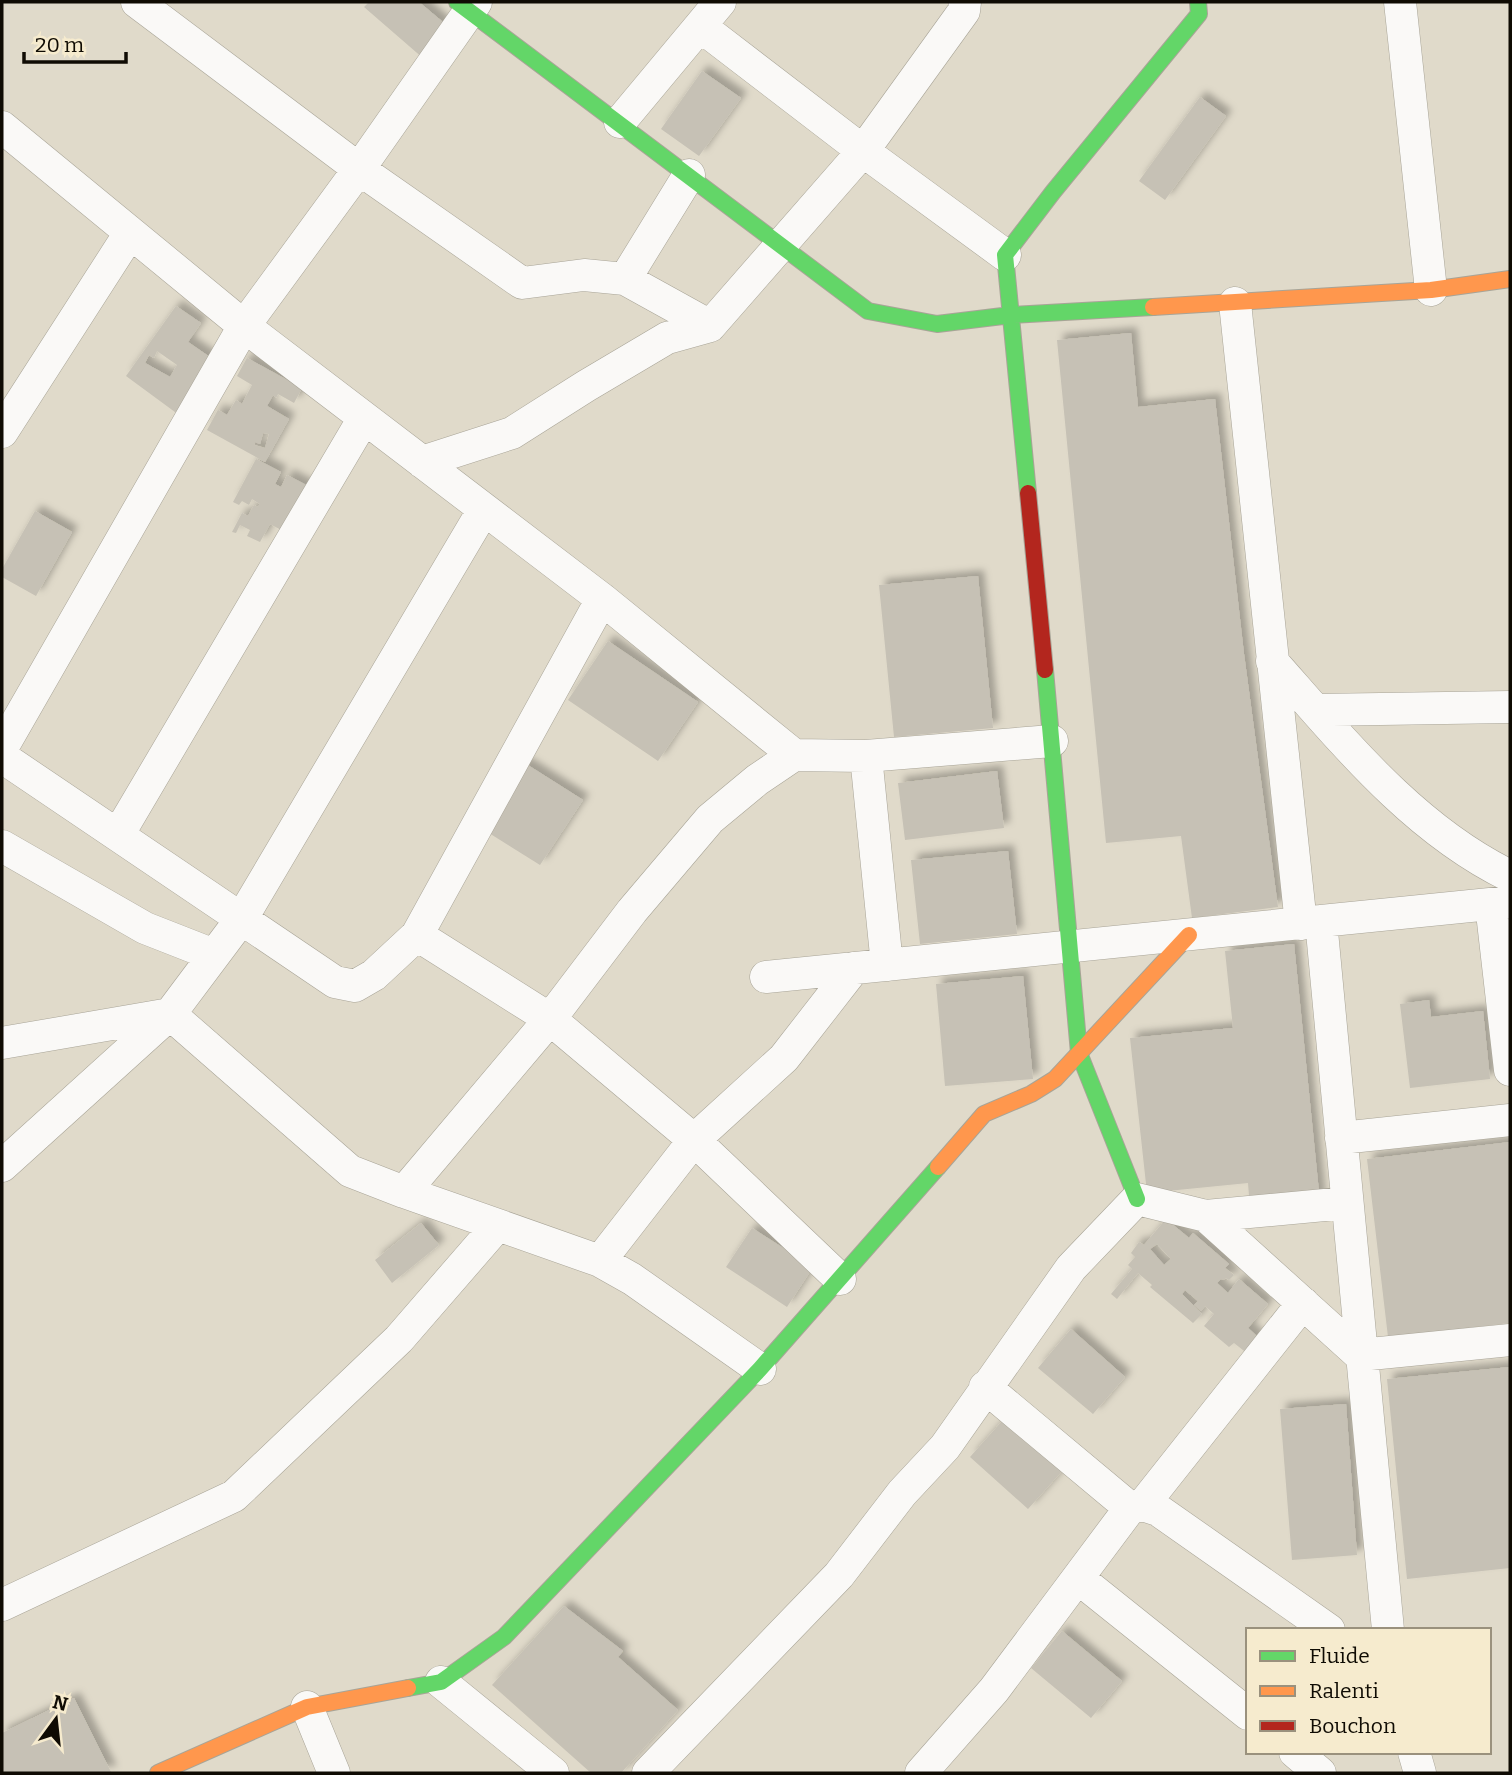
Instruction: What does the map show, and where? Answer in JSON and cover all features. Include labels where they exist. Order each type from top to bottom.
[{"type":"street","points":[[137,2],[359,169],[522,283],[584,275],[625,279],[710,327]]},
{"type":"street","points":[[620,122],[720,2]]},
{"type":"street","points":[[422,462],[512,433],[667,338],[710,327],[863,152],[964,11],[965,2]]},
{"type":"street","points":[[1400,2],[1431,290]]},
{"type":"street","points":[[2,748],[244,326],[359,169],[468,5],[868,311],[937,324],[1011,315],[1431,290],[1510,279]]},
{"type":"street","points":[[1137,1199],[1079,1053],[1005,255],[1193,6]]},
{"type":"street","points":[[700,26],[863,152],[1005,255]]},
{"type":"street","points":[[2,127],[244,326],[602,599],[794,755]]},
{"type":"street","points":[[625,279],[689,175]]},
{"type":"street","points":[[2,432],[130,233]]},
{"type":"street","points":[[1235,303],[1272,661],[1340,1138],[1388,1628]]},
{"type":"street","points":[[118,835],[364,418]]},
{"type":"street","points":[[2,1166],[170,1014],[242,918],[484,509]]},
{"type":"street","points":[[2,757],[335,982],[355,986],[374,975],[416,935],[602,599]]},
{"type":"street","points":[[1272,661],[1406,804],[1448,838],[1510,876]]},
{"type":"street","points":[[1316,710],[1510,707]]},
{"type":"street","points":[[404,1192],[550,1019],[632,911],[710,819],[757,780],[794,755],[866,756],[1052,741]]},
{"type":"street","points":[[866,756],[887,965]]},
{"type":"street","points":[[2,846],[145,928],[214,955]]},
{"type":"street","points":[[766,977],[1501,903],[1510,1070]]},
{"type":"street","points":[[416,935],[550,1019],[694,1140],[840,1279]]},
{"type":"street","points":[[158,1773],[307,1707],[440,1682],[504,1637],[761,1369],[984,1114],[1031,1094],[1047,1084],[1189,935]]},
{"type":"street","points":[[600,1261],[694,1140],[785,1058],[854,968]]},
{"type":"street","points":[[2,1043],[170,1014]]},
{"type":"street","points":[[170,1014],[350,1171],[600,1261],[632,1279],[761,1369]]},
{"type":"street","points":[[1340,1138],[1510,1120]]},
{"type":"street","points":[[1137,1199],[1206,1216],[1346,1203]]},
{"type":"street","points":[[648,1773],[839,1574],[902,1493],[945,1447],[1071,1268],[1137,1199]]},
{"type":"street","points":[[1206,1216],[1360,1355],[1510,1340]]},
{"type":"street","points":[[2,1605],[234,1496],[399,1339],[497,1226]]},
{"type":"street","points":[[921,1773],[994,1690],[1078,1578],[1303,1303]]},
{"type":"street","points":[[985,1387],[1136,1506],[1158,1510],[1326,1628]]},
{"type":"street","points":[[1078,1578],[1246,1712]]},
{"type":"street","points":[[440,1682],[553,1773]]},
{"type":"street","points":[[307,1707],[334,1773]]},
{"type":"street","points":[[1297,1754],[1321,1773]]},
{"type":"street","points":[[1415,1754],[1420,1773]]},
{"type":"building","points":[[369,2],[419,2],[450,28],[424,59],[364,7]]},
{"type":"building","points":[[702,71],[741,98],[699,156],[661,129]]},
{"type":"building","points":[[1200,97],[1226,116],[1165,200],[1139,181]]},
{"type":"building","points":[[176,306],[201,323],[188,342],[217,362],[179,415],[126,376]],"holes":[[[157,351],[177,365],[170,377],[145,363],[149,355],[154,358]]]},
{"type":"building","points":[[1131,333],[1138,407],[1215,399],[1244,654],[1278,907],[1192,918],[1181,836],[1106,843],[1057,340]]},
{"type":"building","points":[[247,358],[302,388],[294,403],[278,394],[276,398],[273,395],[267,406],[289,419],[265,462],[207,430],[218,410],[227,415],[236,400],[242,404],[252,385],[237,376]],"holes":[[[263,433],[269,434],[265,448],[254,445],[255,442],[260,444]]]},
{"type":"building","points":[[256,459],[281,472],[275,484],[281,487],[287,475],[312,488],[287,533],[270,524],[260,542],[247,536],[250,530],[240,525],[236,533],[232,532],[242,513],[248,516],[254,505],[258,507],[260,504],[252,499],[249,505],[242,501],[239,505],[233,502]]},
{"type":"building","points":[[35,511],[72,532],[36,596],[2,577],[2,569]]},
{"type":"building","points":[[978,576],[993,728],[894,737],[879,585]]},
{"type":"building","points":[[608,641],[698,702],[658,761],[568,700]]},
{"type":"building","points":[[523,762],[583,800],[540,865],[481,828]]},
{"type":"building","points":[[997,771],[1004,828],[905,840],[898,783]]},
{"type":"building","points":[[1008,851],[1017,934],[920,944],[911,860]]},
{"type":"building","points":[[1294,944],[1320,1202],[1250,1209],[1248,1183],[1147,1193],[1130,1038],[1233,1028],[1225,951]]},
{"type":"building","points":[[1023,976],[1033,1079],[945,1086],[936,984]]},
{"type":"building","points":[[1429,1000],[1431,1017],[1483,1011],[1490,1079],[1410,1088],[1400,1004]]},
{"type":"building","points":[[1510,1142],[1510,1323],[1388,1337],[1367,1159]]},
{"type":"building","points":[[1166,1219],[1189,1238],[1193,1233],[1229,1264],[1225,1268],[1234,1275],[1229,1280],[1221,1279],[1217,1283],[1228,1293],[1239,1279],[1268,1304],[1248,1328],[1259,1338],[1253,1358],[1234,1343],[1229,1347],[1204,1326],[1214,1314],[1205,1306],[1201,1311],[1194,1305],[1198,1301],[1185,1290],[1182,1294],[1202,1314],[1193,1323],[1150,1287],[1152,1285],[1138,1273],[1117,1299],[1111,1294],[1132,1269],[1128,1265],[1135,1257],[1131,1253],[1139,1242],[1144,1245]],"holes":[[[1157,1244],[1171,1259],[1164,1265],[1150,1249]]]},
{"type":"building","points":[[421,1223],[439,1245],[392,1283],[375,1260]]},
{"type":"building","points":[[752,1228],[813,1267],[787,1307],[726,1267]]},
{"type":"building","points":[[1071,1329],[1125,1377],[1093,1414],[1038,1368]]},
{"type":"building","points":[[1510,1367],[1510,1568],[1407,1579],[1387,1379]]},
{"type":"building","points":[[1346,1404],[1357,1555],[1292,1560],[1280,1409]]},
{"type":"building","points":[[1004,1419],[1062,1471],[1028,1509],[970,1457]]},
{"type":"building","points":[[564,1606],[623,1651],[618,1657],[678,1710],[621,1773],[591,1773],[492,1685]]},
{"type":"building","points":[[1062,1631],[1122,1681],[1091,1718],[1031,1668]]},
{"type":"building","points":[[74,1698],[111,1772],[2,1773],[2,1733]]},
{"type":"traffic: fast","points":[[457,2],[868,311],[937,324],[1011,315],[1153,307]]},
{"type":"traffic: fast","points":[[1028,493],[1005,255],[1053,192],[1199,14],[1198,2]]},
{"type":"traffic: fast","points":[[1045,670],[1079,1053],[1137,1199]]},
{"type":"traffic: fast","points":[[408,1688],[441,1682],[504,1637],[760,1369],[938,1167]]},
{"type":"traffic: slow","points":[[1153,307],[1431,290],[1510,279]]},
{"type":"traffic: slow","points":[[938,1167],[984,1114],[1031,1094],[1055,1079],[1189,935]]},
{"type":"traffic: slow","points":[[158,1773],[307,1707],[408,1688]]},
{"type":"traffic: jam","points":[[1028,493],[1045,670]]}]
